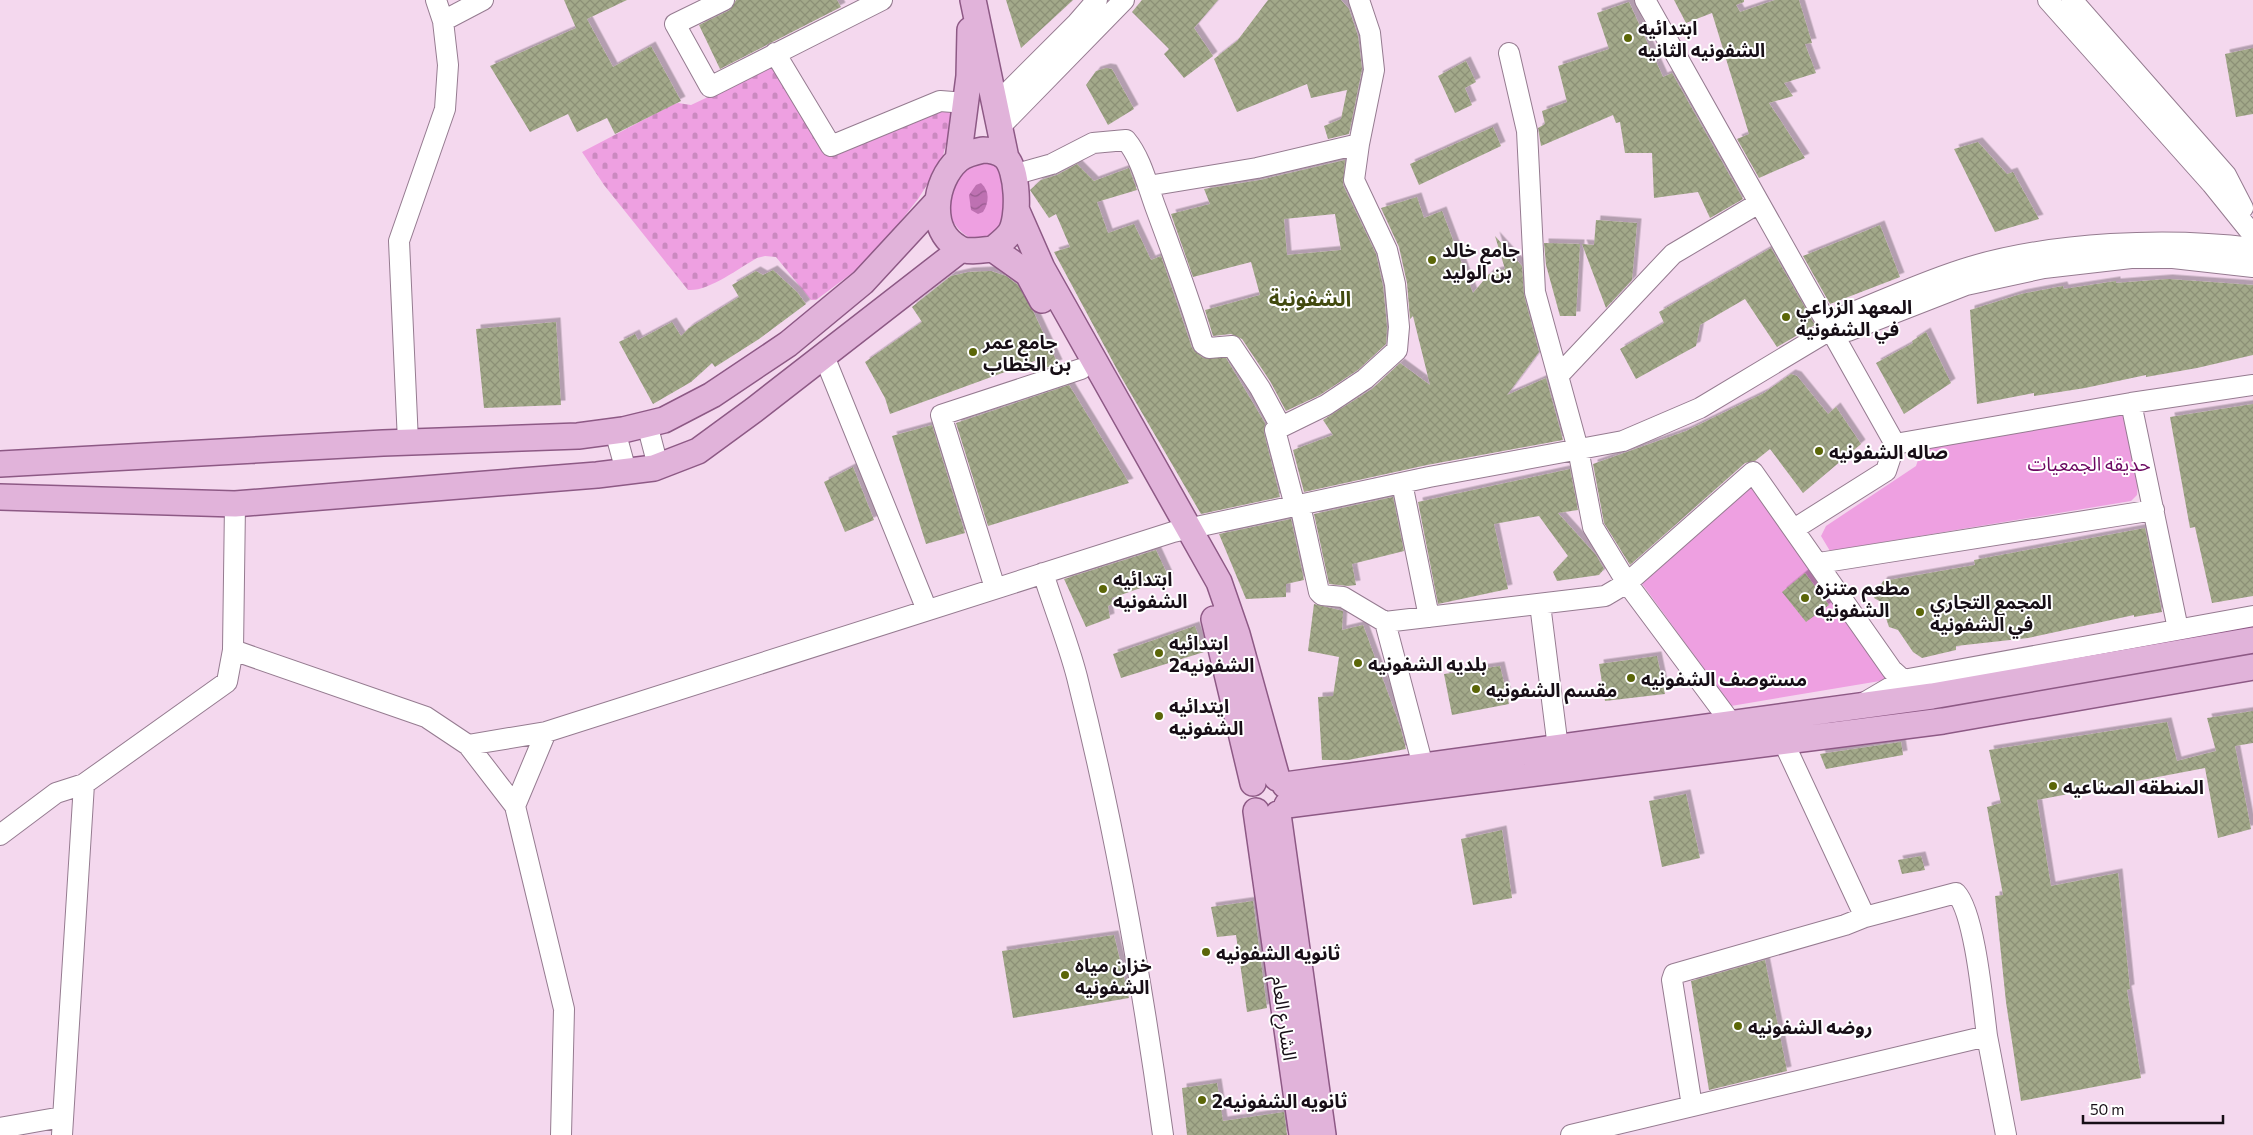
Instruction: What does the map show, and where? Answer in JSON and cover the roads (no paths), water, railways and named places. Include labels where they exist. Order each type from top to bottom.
[{"type":"main road","points":[[958,160],[969,76],[972,0]]},
{"type":"main road","points":[[972,0],[997,116],[1010,166],[1017,211],[1042,268],[1181,530],[1206,594],[1226,662],[1253,783],[1267,777],[1277,799]]},
{"type":"main road","points":[[0,464],[408,442],[578,436],[615,431],[664,420],[712,395],[788,344],[863,282],[936,203],[949,172],[958,160],[970,153],[992,150],[1010,166]]},
{"type":"main road","points":[[936,203],[942,231],[950,242],[960,250]]},
{"type":"main road","points":[[993,249],[1011,232],[1017,211]]},
{"type":"main road","points":[[0,497],[235,504],[626,471],[658,466],[698,451],[960,250],[993,249],[1028,274],[1081,369],[1181,530],[1219,582],[1237,634],[1277,799]]},
{"type":"main road","points":[[1277,799],[1423,766],[1932,696],[2253,640]]},
{"type":"main road","points":[[1277,799],[1943,721],[2253,667]]},
{"type":"main road","name":"الشارع العام","points":[[1277,799],[1302,1135]]},
{"type":"main road","name":"الشارع العام","points":[[1277,799],[1324,1135]]},
{"type":"street","points":[[408,442],[399,241],[445,109],[448,65],[444,21],[436,0]]},
{"type":"street","points":[[444,21],[483,0]]},
{"type":"street","points":[[724,0],[686,8],[675,24],[710,86],[882,0]]},
{"type":"street","points":[[997,116],[1097,0]]},
{"type":"street","points":[[997,116],[1124,0]]},
{"type":"street","points":[[1359,0],[1370,33],[1374,70],[1359,144],[1354,180],[1387,250],[1395,284],[1399,327],[1397,350],[1365,379],[1326,405],[1275,430],[1298,505],[1319,592],[1322,595],[1343,597],[1385,622],[1605,596],[1627,583],[1752,472],[1892,670],[1903,680]]},
{"type":"street","points":[[1644,0],[1895,444],[1886,471],[1794,530]]},
{"type":"street","points":[[2048,0],[2212,184],[2253,235]]},
{"type":"street","points":[[2072,0],[2226,175],[2253,227]]},
{"type":"street","points":[[775,53],[831,146],[940,101],[966,103]]},
{"type":"street","points":[[1508,53],[1527,131],[1535,292],[1578,449],[1594,527],[1627,583],[1732,724]]},
{"type":"street","points":[[1010,166],[1052,164],[1093,143],[1126,140],[1134,149],[1148,186],[1191,303],[1202,344],[1209,348],[1232,346],[1250,372],[1281,427]]},
{"type":"street","points":[[1148,186],[1257,168],[1359,144]]},
{"type":"street","points":[[1558,376],[1673,254],[1759,203]]},
{"type":"street","points":[[468,745],[546,732],[1181,530],[1402,483],[1623,441],[1700,408],[1830,330],[1839,318],[1970,267],[2009,258],[2096,246],[2184,244],[2228,245],[2253,248]]},
{"type":"street","points":[[1830,330],[1848,331],[1966,285],[2044,268],[2131,258],[2173,258],[2253,267]]},
{"type":"street","points":[[824,356],[927,610]]},
{"type":"street","points":[[995,588],[941,415],[1081,369]]},
{"type":"street","points":[[1895,444],[2131,403],[2253,385]]},
{"type":"street","points":[[2131,403],[2178,629]]},
{"type":"street","points":[[647,424],[658,466]]},
{"type":"street","points":[[615,431],[626,471]]},
{"type":"street","points":[[1402,483],[1429,617]]},
{"type":"street","points":[[0,835],[56,794],[84,784],[227,682],[234,650],[235,504]]},
{"type":"street","points":[[1818,563],[2154,510]]},
{"type":"street","points":[[1043,573],[1077,676],[1112,832],[1145,1003],[1163,1135]]},
{"type":"street","points":[[1540,604],[1558,748]]},
{"type":"street","points":[[1858,706],[1903,680],[2253,616]]},
{"type":"street","points":[[1385,622],[1423,766]]},
{"type":"street","points":[[234,650],[426,717],[468,745],[515,806],[564,1009],[561,1135]]},
{"type":"street","points":[[515,806],[546,732]]},
{"type":"street","points":[[1783,741],[1864,916]]},
{"type":"street","points":[[0,1128],[62,1126],[84,784]]},
{"type":"street","points":[[1692,1106],[1672,980],[1674,974],[1845,924],[1864,916],[1956,893],[1963,900],[1974,945],[1987,1036],[2006,1135]]},
{"type":"street","points":[[1571,1135],[1987,1036]]},
{"type":"water","points":[[981,183],[987,193],[987,201],[983,212],[978,214],[971,210],[969,195],[976,185]]},
{"type":"place","name":"ابتدائيه الشفونيه الثانيه","points":[[1628,38]]},
{"type":"place","name":"جامع خالد بن الوليد","points":[[1432,260]]},
{"type":"place","name":"المعهد الزراعي في الشفونيه","points":[[1786,317]]},
{"type":"place","name":"جامع عمر بن الخطاب","points":[[973,352]]},
{"type":"place","name":"صاله الشفونيه","points":[[1819,451]]},
{"type":"place","name":"ابتدائيه الشفونيه","points":[[1103,589]]},
{"type":"place","name":"مطعم متنزه الشفونيه","points":[[1805,598]]},
{"type":"place","name":"المجمع التجاري في الشفونيه","points":[[1920,612]]},
{"type":"place","name":"ابتدائيه الشفونيه2","points":[[1159,653]]},
{"type":"place","name":"بلديه الشفونيه","points":[[1358,663]]},
{"type":"place","name":"مستوصف الشفونيه","points":[[1631,678]]},
{"type":"place","name":"مقسم الشفونيه","points":[[1476,689]]},
{"type":"place","name":"ايتدائيه الشفونيه","points":[[1159,716]]},
{"type":"place","name":"المنطقه الصناعيه","points":[[2053,786]]},
{"type":"place","name":"ثانويه الشفونيه","points":[[1206,952]]},
{"type":"place","name":"خزان مياه الشفونيه","points":[[1065,975]]},
{"type":"place","name":"روضه الشفونيه","points":[[1738,1026]]},
{"type":"place","name":"ثانويه الشفونيه2","points":[[1202,1100]]},
{"type":"district","name":"الشفونية","points":[[1310,297]]},
{"type":"park label","name":"حديقه الجمعيات","points":[[2089,463]]}]
